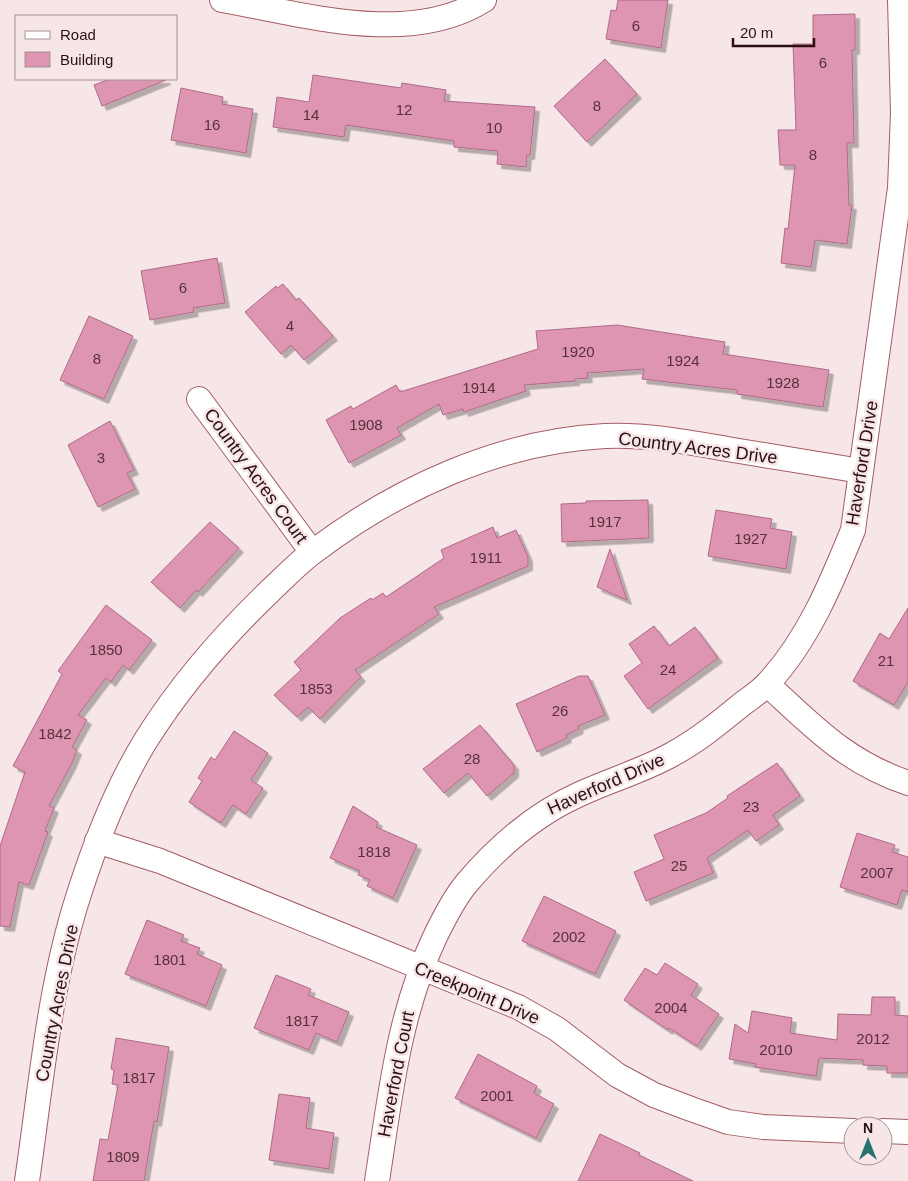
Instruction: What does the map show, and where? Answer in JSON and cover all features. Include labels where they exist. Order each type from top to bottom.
[{"type":"street","points":[[222,0],[325,18],[401,26],[468,10],[484,0]]},
{"type":"street","name":"Haverford Drive","points":[[420,969],[443,920],[465,885],[500,848],[535,818],[579,794],[670,756],[699,738],[767,684],[798,644],[821,603],[853,530],[895,231],[906,146],[900,0]]},
{"type":"street","name":"Country Acres Court","points":[[199,399],[312,552]]},
{"type":"street","name":"Country Acres Drive","points":[[26,1181],[54,996],[78,898],[98,841],[118,793],[145,742],[177,694],[237,622],[312,552],[359,521],[410,492],[508,451],[559,440],[607,436],[655,439],[861,472]]},
{"type":"street","points":[[767,684],[839,749],[867,766],[908,783]]},
{"type":"street","name":"Creekpoint Drive","points":[[98,841],[160,861],[420,969],[518,1007],[557,1029],[617,1075],[654,1094],[690,1109],[728,1122],[763,1127],[843,1131]]},
{"type":"street","name":"Haverford Court","points":[[377,1181],[397,1050],[420,969]]},
{"type":"street","points":[[893,1131],[908,1132]]},
{"type":"building","points":[[618,0],[668,0],[661,48],[606,39],[611,10],[616,11]]},
{"type":"building","points":[[855,14],[855,50],[852,50],[854,143],[847,143],[849,205],[852,205],[847,244],[815,240],[811,267],[781,263],[785,228],[788,229],[795,165],[780,165],[778,130],[796,130],[793,44],[813,44],[813,15]]},
{"type":"building","points":[[605,59],[637,94],[587,142],[554,106]]},
{"type":"building","points":[[313,75],[401,88],[402,83],[446,90],[444,101],[535,107],[530,155],[527,155],[526,167],[497,164],[498,151],[454,147],[454,141],[346,125],[344,137],[273,127],[277,97],[309,102]]},
{"type":"building","points":[[107,80],[166,80],[102,106],[94,85]]},
{"type":"building","points":[[181,88],[223,97],[222,104],[253,109],[246,153],[171,140]]},
{"type":"building","points":[[217,258],[225,303],[193,308],[194,312],[150,320],[141,271]]},
{"type":"building","points":[[283,284],[296,300],[299,298],[333,336],[304,360],[291,345],[281,354],[245,312],[276,286],[277,288]]},
{"type":"building","points":[[89,316],[133,336],[104,399],[60,380]]},
{"type":"building","points":[[617,325],[725,342],[723,354],[829,370],[823,407],[737,394],[737,390],[642,379],[644,369],[587,373],[588,378],[575,379],[575,381],[524,385],[526,391],[464,412],[463,409],[443,415],[439,404],[397,428],[401,435],[349,463],[326,420],[351,406],[353,409],[396,385],[400,392],[538,349],[536,331]]},
{"type":"building","points":[[110,421],[134,470],[127,473],[135,489],[98,507],[68,445]]},
{"type":"building","points":[[648,500],[649,538],[562,542],[561,504],[586,503],[586,501]]},
{"type":"building","points":[[716,510],[772,519],[770,528],[792,532],[786,569],[708,556]]},
{"type":"building","points":[[210,522],[239,548],[198,592],[196,590],[180,608],[151,582]]},
{"type":"building","points":[[493,527],[497,538],[516,530],[528,557],[528,566],[434,607],[439,614],[355,670],[361,677],[320,719],[308,707],[297,717],[274,695],[301,670],[294,662],[340,618],[371,598],[372,600],[383,593],[386,597],[444,558],[441,550]]},
{"type":"building","points":[[610,549],[627,600],[597,587]]},
{"type":"building","points":[[106,605],[152,640],[129,670],[123,665],[111,682],[106,678],[78,715],[87,720],[72,747],[77,750],[72,763],[49,806],[54,808],[45,831],[48,832],[29,885],[19,882],[10,927],[0,926],[0,846],[25,772],[13,766],[62,674],[58,671]]},
{"type":"building","points":[[908,608],[908,682],[894,705],[853,681],[880,633],[889,639]]},
{"type":"building","points":[[654,626],[669,646],[695,627],[718,658],[648,709],[624,676],[642,663],[629,644]]},
{"type":"building","points":[[579,676],[588,676],[605,715],[578,726],[579,729],[566,735],[567,738],[537,752],[516,704]]},
{"type":"building","points":[[480,725],[514,765],[514,773],[487,796],[468,773],[444,793],[423,769]]},
{"type":"building","points":[[234,731],[268,753],[251,780],[263,788],[246,814],[233,805],[221,823],[189,802],[202,781],[198,778],[211,757],[215,760]]},
{"type":"building","points":[[777,763],[800,796],[773,815],[779,825],[756,841],[748,830],[707,858],[713,873],[646,901],[634,872],[664,859],[654,835],[706,813],[728,798],[727,796]]},
{"type":"building","points":[[353,806],[378,822],[376,827],[417,845],[393,898],[367,886],[370,880],[358,875],[360,871],[330,858]]},
{"type":"building","points":[[857,833],[895,845],[892,852],[908,857],[908,892],[902,890],[897,905],[840,887]]},
{"type":"building","points":[[544,896],[616,931],[595,974],[522,941]]},
{"type":"building","points":[[147,920],[184,935],[181,941],[200,948],[197,954],[222,965],[206,1006],[125,974]]},
{"type":"building","points":[[665,963],[698,984],[691,995],[719,1014],[697,1046],[669,1028],[668,1030],[624,1000],[645,968],[657,975]]},
{"type":"building","points":[[276,975],[311,989],[308,995],[349,1012],[337,1042],[316,1033],[309,1050],[254,1028]]},
{"type":"building","points":[[872,997],[895,997],[895,1015],[908,1016],[908,1073],[887,1073],[887,1066],[863,1065],[863,1060],[819,1058],[816,1076],[755,1067],[756,1064],[729,1059],[735,1024],[748,1033],[752,1011],[792,1018],[790,1033],[837,1040],[838,1014],[871,1015]]},
{"type":"building","points":[[116,1038],[169,1047],[157,1122],[154,1121],[144,1181],[93,1181],[100,1139],[108,1140],[118,1085],[112,1084],[114,1070],[111,1069]]},
{"type":"building","points":[[478,1054],[537,1086],[534,1093],[554,1104],[536,1138],[455,1098]]},
{"type":"building","points":[[279,1094],[310,1098],[306,1128],[334,1133],[329,1169],[269,1160]]},
{"type":"building","points":[[600,1134],[640,1153],[639,1155],[693,1181],[578,1181]]}]
